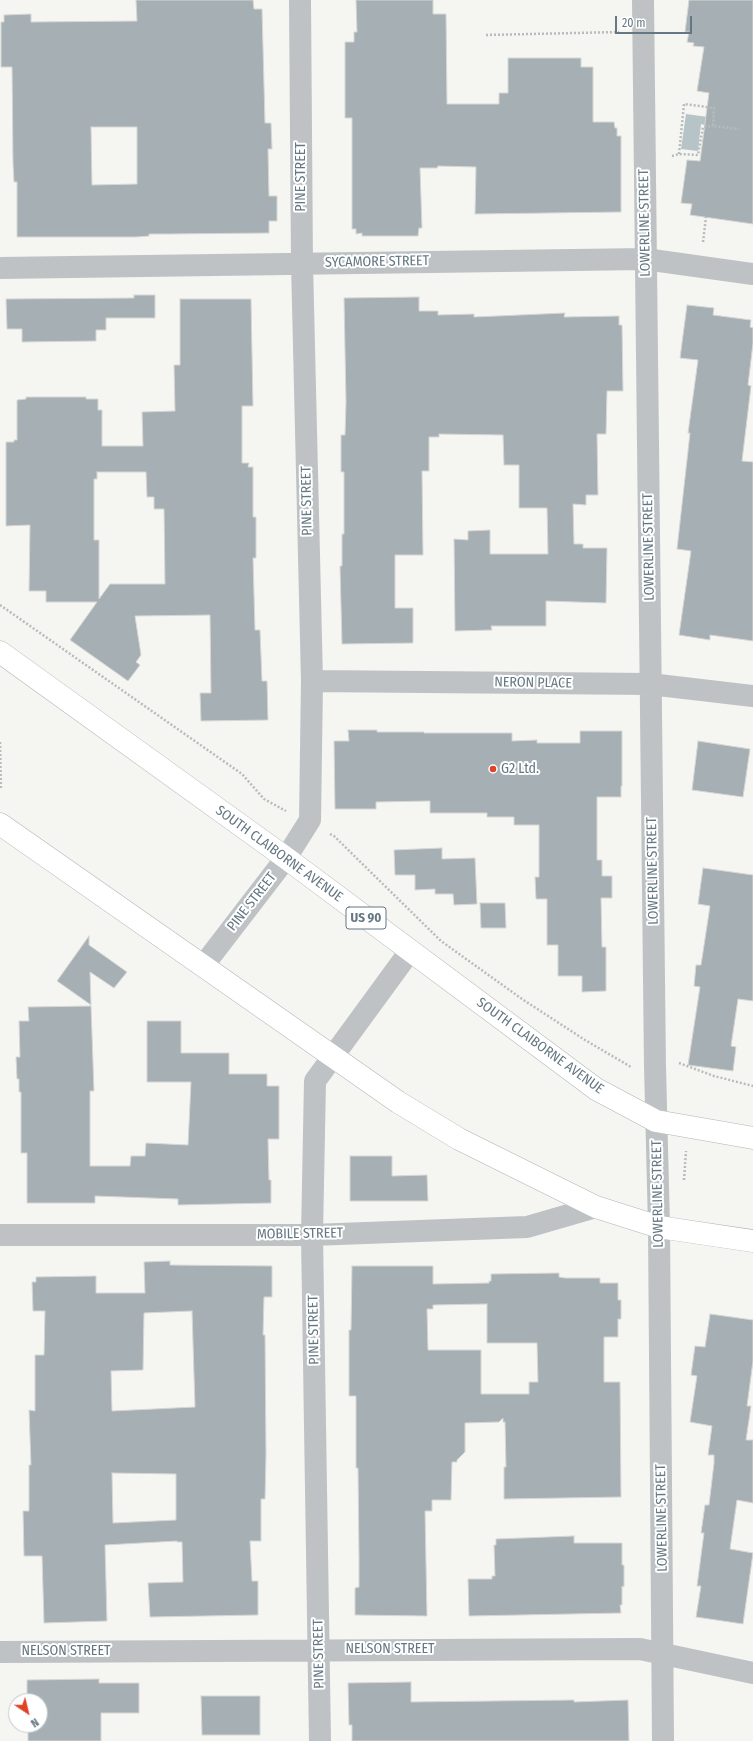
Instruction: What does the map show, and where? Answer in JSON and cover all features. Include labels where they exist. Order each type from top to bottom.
[{"type":"main road","name":"SOUTH CLAIBORNE AVENUE","points":[[0,652],[286,858],[596,1089],[656,1121],[753,1138]]},
{"type":"main road","points":[[0,824],[398,1102],[458,1139],[596,1207],[660,1227],[753,1241]]},
{"type":"street","name":"PINE STREET","points":[[203,966],[286,858],[310,820],[312,681],[302,263],[300,0]]},
{"type":"street","name":"LOWERLINE STREET","points":[[643,0],[655,1066],[660,1227],[663,1741]]},
{"type":"street","name":"SYCAMORE STREET","points":[[0,268],[645,259],[753,274]]},
{"type":"street","name":"NERON PLACE","points":[[312,681],[650,684],[753,696]]},
{"type":"street","name":"PINE STREET","points":[[320,1741],[312,1235],[315,1081],[410,951]]},
{"type":"street","name":"MOBILE STREET","points":[[0,1235],[312,1235],[527,1226],[596,1207]]},
{"type":"street","name":"NELSON STREET","points":[[0,1652],[319,1649],[640,1649],[753,1673]]},
{"type":"path","points":[[486,35],[643,31]]},
{"type":"path","points":[[679,154],[684,104],[714,108],[713,126]]},
{"type":"path","points":[[672,156],[679,154],[698,155],[704,128],[713,126],[739,129]]},
{"type":"path","points":[[0,605],[242,774],[264,799],[292,814]]},
{"type":"path","points":[[0,742],[1,790]]},
{"type":"path","points":[[334,836],[441,941],[516,994],[586,1040],[634,1068],[681,1063],[714,1076],[753,1086]]},
{"type":"path","points":[[684,1183],[686,1146]]},
{"type":"shaded area","points":[[686,114],[708,117],[708,126],[701,124],[698,151],[681,149]]},
{"type":"building","points":[[136,0],[253,0],[254,9],[262,9],[265,123],[271,123],[272,149],[268,149],[269,196],[277,196],[277,221],[269,221],[269,233],[149,234],[149,236],[136,237],[17,237],[17,182],[14,182],[13,163],[12,67],[1,67],[1,22],[4,22],[4,15],[31,14],[31,22],[137,21]],"holes":[[[91,127],[137,127],[137,184],[92,185]]]},
{"type":"building","points":[[356,0],[433,0],[433,14],[446,14],[447,104],[499,104],[499,93],[508,93],[508,58],[581,58],[581,67],[593,67],[593,122],[614,122],[615,128],[617,128],[617,136],[621,136],[621,212],[475,214],[476,167],[438,166],[437,168],[420,168],[422,228],[419,228],[418,236],[362,236],[362,233],[356,234],[356,229],[352,229],[352,118],[345,118],[345,42],[354,42],[354,32],[357,32]]},
{"type":"building","points":[[689,0],[753,0],[753,224],[690,215],[692,204],[681,203],[687,160],[700,161],[709,93],[697,91],[704,47],[693,46],[694,43],[687,42],[689,32],[685,32]]},
{"type":"building","points":[[134,295],[155,295],[155,318],[106,318],[106,330],[96,330],[96,341],[22,342],[22,329],[7,329],[6,299],[134,298]]},
{"type":"building","points":[[419,297],[419,311],[438,311],[438,315],[474,314],[474,317],[565,313],[564,317],[619,316],[619,325],[622,325],[623,391],[607,391],[606,434],[597,434],[598,495],[586,495],[586,505],[573,504],[574,544],[583,544],[583,548],[607,548],[606,603],[546,601],[546,626],[491,626],[492,630],[455,631],[454,539],[468,540],[468,531],[490,530],[490,554],[548,554],[547,508],[519,508],[519,465],[504,465],[503,435],[439,434],[439,437],[429,437],[429,471],[422,471],[423,555],[395,555],[395,608],[413,608],[413,643],[342,644],[340,566],[342,566],[342,534],[344,534],[344,472],[341,472],[341,435],[345,435],[346,402],[344,298]]},
{"type":"building","points":[[180,299],[251,299],[253,406],[242,406],[242,463],[249,463],[248,467],[253,467],[253,517],[256,517],[256,558],[253,558],[255,630],[260,630],[262,681],[267,681],[268,720],[201,721],[200,693],[211,693],[210,615],[135,616],[141,655],[136,662],[140,665],[128,681],[70,640],[97,602],[46,602],[46,591],[29,591],[30,525],[6,526],[6,442],[14,442],[14,440],[17,440],[17,400],[26,399],[26,397],[86,397],[86,399],[98,399],[98,410],[102,410],[102,446],[143,446],[142,412],[175,411],[174,365],[180,365]],"holes":[[[97,472],[146,472],[147,497],[154,497],[154,509],[164,509],[165,584],[110,584],[99,599],[99,540],[94,540],[94,479],[97,479]]]},
{"type":"building","points":[[687,305],[714,308],[713,315],[751,320],[750,327],[753,328],[753,343],[748,385],[751,386],[742,461],[753,462],[753,641],[710,635],[710,640],[679,635],[691,551],[677,549],[690,433],[688,433],[698,360],[680,358]]},
{"type":"building","points":[[348,730],[424,733],[512,733],[512,741],[537,740],[537,743],[580,743],[580,731],[622,731],[621,797],[597,797],[597,860],[602,860],[602,876],[612,876],[612,898],[601,898],[602,947],[606,947],[606,991],[582,992],[582,976],[558,976],[558,945],[547,945],[547,899],[536,899],[535,877],[539,877],[539,825],[514,825],[514,817],[487,817],[487,813],[430,813],[430,801],[376,802],[376,809],[335,809],[334,741],[349,741]]},
{"type":"building","points":[[698,741],[750,749],[743,797],[692,790]]},
{"type":"building","points":[[442,848],[442,859],[475,858],[477,904],[454,905],[453,894],[435,894],[435,889],[415,890],[415,875],[395,875],[394,850]]},
{"type":"building","points":[[703,868],[753,875],[753,1001],[738,999],[731,1046],[736,1047],[733,1071],[688,1065],[700,987],[694,986],[696,965],[701,965],[710,906],[698,904]]},
{"type":"building","points":[[480,903],[505,903],[506,928],[481,928]]},
{"type":"building","points":[[89,936],[89,945],[127,972],[114,988],[90,972],[91,1005],[57,981]]},
{"type":"building","points":[[91,1006],[94,1091],[90,1091],[90,1166],[130,1166],[131,1156],[145,1156],[146,1143],[188,1145],[191,1082],[147,1082],[147,1021],[181,1021],[181,1053],[229,1053],[229,1074],[267,1074],[267,1086],[279,1086],[279,1139],[268,1139],[271,1203],[178,1205],[178,1199],[95,1196],[95,1203],[27,1203],[27,1153],[21,1153],[21,1092],[19,1092],[19,1079],[17,1079],[16,1057],[20,1057],[19,1021],[29,1021],[28,1007]]},
{"type":"building","points":[[350,1156],[392,1156],[392,1176],[427,1175],[428,1201],[350,1201]]},
{"type":"building","points":[[170,1261],[170,1265],[272,1266],[272,1297],[264,1297],[263,1335],[265,1335],[266,1455],[265,1499],[261,1499],[261,1541],[250,1541],[252,1581],[258,1581],[258,1615],[150,1617],[148,1583],[183,1582],[182,1542],[177,1541],[105,1545],[107,1621],[44,1623],[42,1556],[24,1556],[23,1511],[29,1511],[29,1465],[31,1465],[29,1410],[35,1411],[35,1355],[44,1355],[45,1311],[33,1311],[32,1282],[36,1282],[36,1277],[96,1276],[96,1293],[145,1293],[144,1262]],"holes":[[[192,1311],[195,1407],[112,1411],[111,1371],[143,1370],[144,1313]],[[112,1473],[176,1474],[176,1520],[113,1523]]]},
{"type":"building","points":[[352,1266],[433,1266],[433,1284],[489,1283],[489,1281],[491,1281],[491,1274],[559,1273],[559,1277],[600,1278],[600,1283],[618,1283],[618,1300],[621,1300],[621,1319],[618,1319],[618,1337],[604,1337],[604,1382],[620,1382],[621,1497],[504,1499],[504,1467],[506,1467],[505,1422],[503,1422],[503,1418],[499,1422],[465,1423],[465,1452],[457,1460],[457,1462],[452,1462],[451,1500],[432,1500],[432,1511],[425,1511],[427,1616],[355,1615],[355,1588],[359,1587],[358,1468],[356,1468],[356,1396],[349,1396],[349,1330],[351,1330]],"holes":[[[487,1304],[487,1343],[537,1343],[538,1382],[529,1382],[529,1394],[481,1394],[481,1350],[428,1350],[427,1309],[433,1309],[433,1305]]]},
{"type":"building","points":[[710,1314],[753,1320],[753,1361],[747,1406],[751,1406],[746,1440],[753,1440],[753,1503],[737,1500],[730,1549],[753,1553],[743,1624],[696,1617],[701,1586],[697,1586],[704,1533],[701,1533],[705,1505],[709,1505],[714,1455],[708,1455],[712,1426],[690,1422],[697,1376],[691,1375],[695,1346],[705,1347]]},
{"type":"building","points":[[574,1536],[574,1543],[622,1543],[624,1587],[622,1586],[622,1605],[620,1605],[621,1613],[469,1616],[468,1579],[492,1579],[492,1576],[495,1576],[494,1545],[496,1545],[496,1539]]},
{"type":"building","points":[[99,1679],[99,1683],[139,1683],[139,1713],[101,1713],[101,1741],[28,1741],[28,1733],[48,1733],[48,1693],[27,1693],[27,1680]]},
{"type":"building","points":[[411,1682],[411,1702],[574,1700],[574,1702],[628,1700],[629,1741],[352,1741],[352,1725],[349,1725],[348,1683]]},
{"type":"building","points":[[201,1696],[260,1696],[260,1735],[202,1735]]},
{"type":"place","name":"G2 Ltd.","points":[[493,769]]}]
